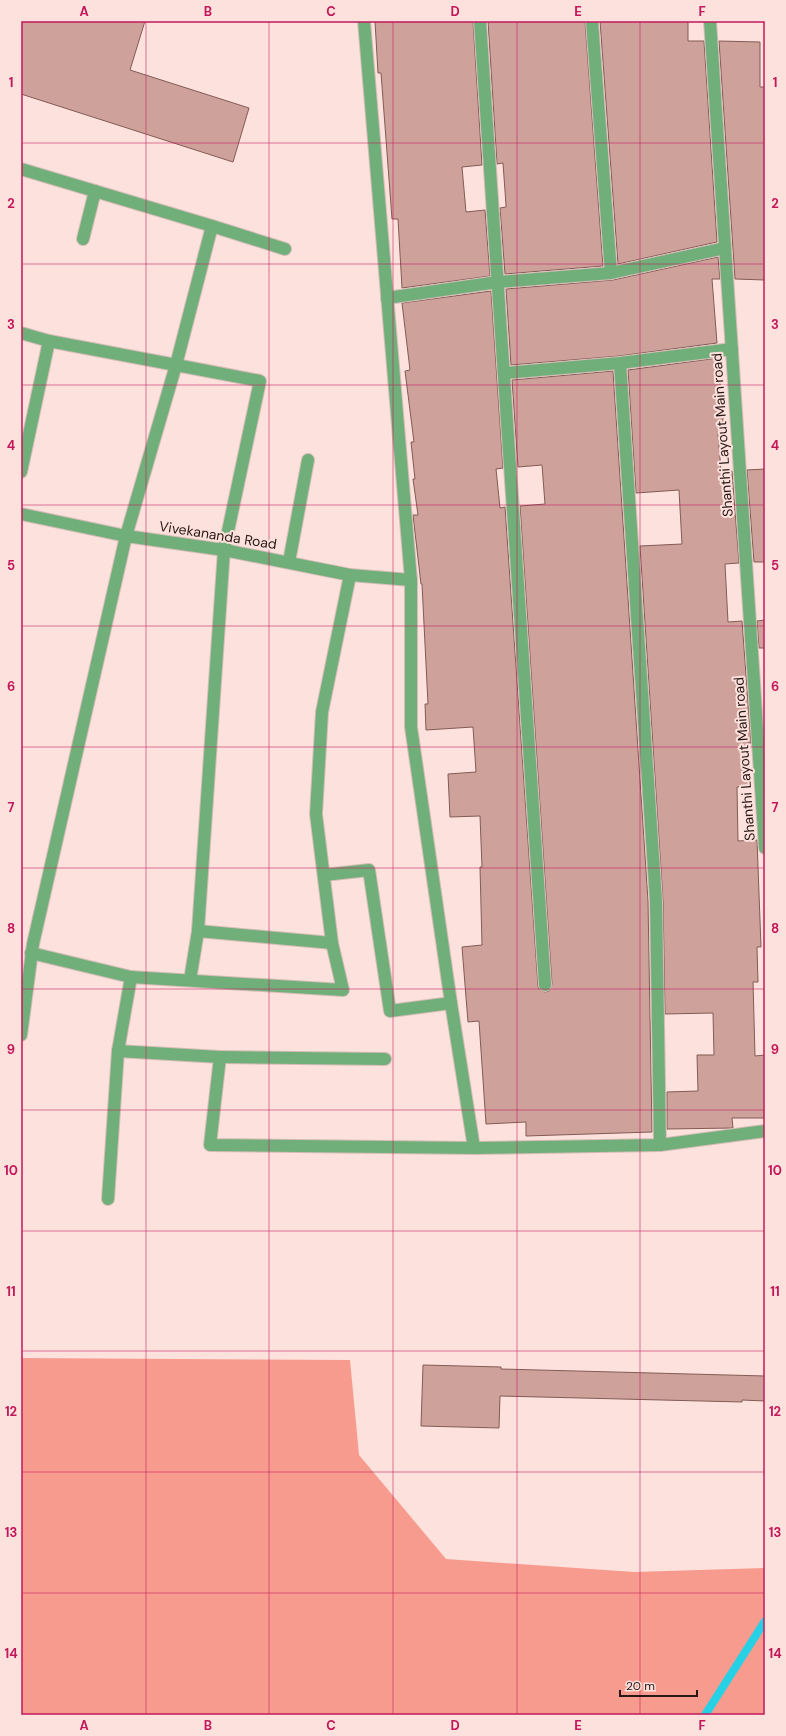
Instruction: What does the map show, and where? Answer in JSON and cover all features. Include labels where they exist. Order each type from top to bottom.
[{"type":"street","points":[[364,21],[411,580],[411,727],[451,1003],[474,1148]]},
{"type":"street","points":[[480,21],[545,985]]},
{"type":"street","points":[[592,21],[611,273]]},
{"type":"street","name":"Shanthi Layout Main road","points":[[710,21],[765,848]]},
{"type":"street","points":[[21,169],[212,226],[285,250]]},
{"type":"street","points":[[83,239],[95,192]]},
{"type":"street","points":[[21,1035],[28,946],[126,536],[176,365],[212,226]]},
{"type":"street","points":[[387,298],[498,282],[611,273],[725,248]]},
{"type":"street","points":[[21,333],[49,341],[260,381],[224,550],[198,931],[190,980]]},
{"type":"street","points":[[21,472],[49,341]]},
{"type":"street","points":[[504,373],[620,363],[732,349]]},
{"type":"street","points":[[620,363],[656,901],[660,1145]]},
{"type":"street","points":[[288,562],[308,460]]},
{"type":"street","name":"Vivekananda Road","points":[[21,514],[126,536],[224,550],[350,575],[411,580]]},
{"type":"street","points":[[28,946],[131,977],[343,990],[332,944],[316,814],[322,712],[350,575]]},
{"type":"street","points":[[324,874],[369,870],[390,1011],[451,1003]]},
{"type":"street","points":[[198,931],[332,944]]},
{"type":"street","points":[[108,1199],[118,1051],[131,977]]},
{"type":"street","points":[[118,1051],[220,1057],[384,1060]]},
{"type":"street","points":[[220,1057],[210,1145],[474,1148],[660,1145],[765,1131]]},
{"type":"shaded area","points":[[21,1358],[350,1360],[359,1455],[446,1559],[634,1572],[765,1568],[765,1715],[21,1715]]},
{"type":"building","points":[[21,21],[145,21],[130,70],[249,108],[233,162],[21,94]]},
{"type":"building","points":[[375,21],[473,21],[482,165],[462,167],[466,212],[485,210],[490,276],[402,288],[398,219],[392,219],[381,73],[378,73]]},
{"type":"building","points":[[488,21],[585,21],[603,266],[505,274],[500,208],[506,207],[506,205],[503,163],[497,164]]},
{"type":"building","points":[[600,21],[688,21],[688,41],[704,41],[717,242],[618,264]]},
{"type":"building","points":[[719,41],[760,42],[760,87],[765,87],[765,280],[735,279]]},
{"type":"building","points":[[718,257],[720,279],[712,279],[717,343],[619,356],[511,365],[506,289],[613,280]]},
{"type":"building","points":[[491,291],[503,468],[496,469],[500,508],[505,507],[538,986],[539,989],[545,992],[549,991],[552,984],[520,506],[545,504],[542,465],[518,467],[512,380],[613,371],[648,901],[652,1132],[526,1136],[526,1122],[486,1124],[479,1021],[468,1022],[462,947],[482,945],[480,867],[482,867],[480,816],[450,817],[448,774],[476,772],[473,727],[426,730],[425,704],[428,704],[422,584],[413,515],[418,515],[413,479],[415,479],[411,442],[414,442],[405,371],[410,370],[402,303]]},
{"type":"building","points":[[718,358],[724,432],[718,433],[721,471],[732,471],[739,563],[725,564],[728,622],[742,621],[751,743],[747,743],[750,786],[737,787],[738,841],[757,840],[761,947],[757,947],[758,982],[753,982],[755,1056],[765,1055],[765,1118],[732,1118],[733,1128],[667,1129],[667,1092],[698,1091],[697,1055],[714,1055],[713,1013],[665,1014],[663,901],[640,546],[682,544],[679,490],[636,493],[628,370]]},
{"type":"building","points":[[765,469],[765,562],[754,562],[747,470]]},
{"type":"building","points":[[765,620],[765,648],[759,648],[757,621]]},
{"type":"building","points":[[423,1365],[501,1367],[501,1369],[765,1376],[765,1401],[742,1400],[742,1402],[500,1396],[499,1428],[421,1426]]},
{"type":"waterway","points":[[705,1715],[765,1621]]}]
